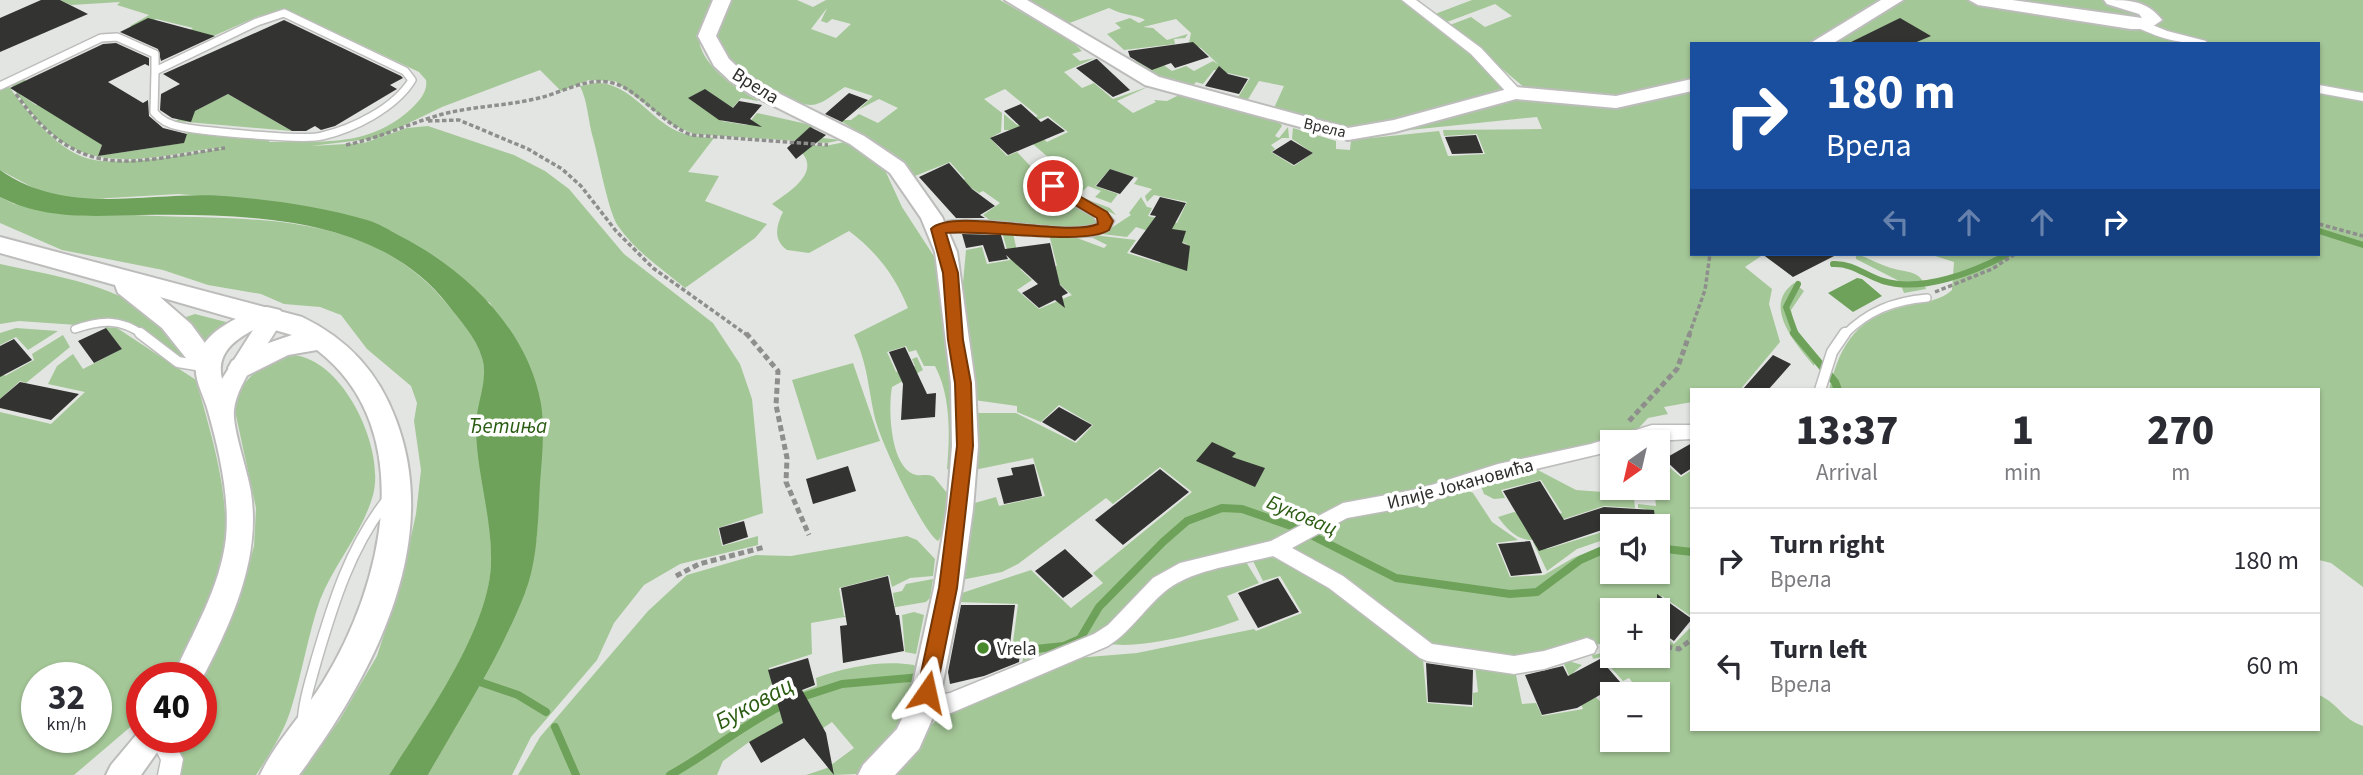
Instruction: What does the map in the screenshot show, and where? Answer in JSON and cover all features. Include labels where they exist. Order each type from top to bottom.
[{"type":"main road","points":[[0,246],[269,316],[323,340],[355,370],[383,417],[395,451],[398,487],[393,548],[368,625],[329,702],[278,775]]},
{"type":"main road","points":[[110,275],[164,312],[185,333],[207,365]]},
{"type":"main road","points":[[242,368],[258,356],[285,345],[323,340]]},
{"type":"street","name":"Врела","points":[[722,0],[707,36],[721,62],[757,90],[852,137],[897,168],[938,229],[950,273],[963,383],[965,446],[948,588],[927,688],[908,739],[874,775]]},
{"type":"street","name":"Врела","points":[[1014,0],[1152,81],[1338,132],[1371,132],[1516,93]]},
{"type":"street","points":[[1408,0],[1476,51],[1516,93],[1616,102],[1690,85]]},
{"type":"street","points":[[1821,42],[1894,0]]},
{"type":"street","points":[[1978,0],[2143,25],[2162,34],[2193,42]]},
{"type":"street","points":[[2113,0],[2145,10],[2153,20],[2143,25]]},
{"type":"street","points":[[2320,89],[2363,97]]},
{"type":"street","points":[[938,229],[967,226],[1077,232],[1098,230],[1104,226],[1106,221],[1102,215],[1068,197],[1043,175]]},
{"type":"street","points":[[195,662],[223,604],[238,549],[240,514],[221,411],[207,365],[209,357],[222,341],[239,327],[269,316]]},
{"type":"street","points":[[221,411],[229,385],[242,368],[269,316]]},
{"type":"street","name":"Илије Јокановића","points":[[1670,432],[1690,432]]},
{"type":"street","name":"Илије Јокановића","points":[[927,688],[951,703],[1101,640],[1115,631],[1160,584],[1187,569],[1275,548],[1343,511],[1419,497],[1498,471],[1600,445]]},
{"type":"street","points":[[1275,548],[1336,582],[1427,652],[1514,665],[1544,660],[1587,647]]},
{"type":"street","points":[[122,775],[140,753]]},
{"type":"street","points":[[169,753],[172,759],[169,775]]},
{"type":"lane","points":[[4,84],[108,37],[120,37],[153,51],[154,112],[170,124],[304,138],[324,137],[338,131],[404,93],[412,80],[405,71],[284,13],[257,22],[154,71]]},
{"type":"lane","points":[[1820,388],[1827,362],[1839,339],[1868,313],[1893,302],[1931,295]]},
{"type":"lane","points":[[75,329],[113,321],[138,332],[179,363],[193,368],[207,365]]},
{"type":"path","points":[[341,145],[368,141],[454,111],[539,98],[586,83],[603,81],[619,85],[663,121],[691,135],[822,145],[838,144],[852,137]]},
{"type":"path","points":[[4,84],[33,118],[85,157],[99,160],[158,157],[235,148]]},
{"type":"path","points":[[404,128],[431,120],[459,120],[491,132],[551,163],[581,186],[616,231],[653,268],[741,328],[778,371],[776,405],[787,458],[786,482],[809,536]]},
{"type":"path","points":[[2320,224],[2363,236]]},
{"type":"path","points":[[1624,430],[1677,369],[1705,290],[1710,256]]},
{"type":"path","points":[[1931,295],[1992,269],[2012,256]]},
{"type":"path","points":[[676,576],[699,564],[765,547]]},
{"type":"path","points":[[1670,647],[1679,649],[1690,641]]},
{"type":"shaded area","points":[[60,0],[714,0],[699,31],[700,46],[720,75],[759,101],[741,98],[721,121],[747,125],[757,113],[816,126],[805,136],[841,140],[827,143],[694,134],[673,125],[615,81],[589,80],[561,91],[540,70],[442,107],[378,138],[311,146],[364,143],[407,128],[428,126],[514,155],[545,171],[569,189],[624,254],[713,323],[740,364],[752,399],[763,513],[718,528],[722,546],[758,536],[758,545],[680,564],[644,585],[614,623],[597,660],[531,737],[512,775],[428,775],[507,634],[526,590],[537,536],[541,406],[490,303],[335,213],[302,206],[179,194],[74,200],[43,193],[0,170],[0,88],[8,85],[32,117],[52,137],[86,158],[99,161],[135,161],[224,148],[138,159],[94,156],[58,139],[43,125],[11,85],[24,79],[30,87],[21,95],[36,105],[56,96],[102,145],[98,156],[183,143],[188,130],[271,134],[269,142],[345,140],[379,130],[396,121],[420,99],[425,92],[426,80],[419,72],[292,12],[259,16],[193,45],[178,39],[193,28],[156,19],[138,29],[130,26],[149,15],[117,5],[120,2],[71,5]]},
{"type":"shaded area","points":[[730,0],[797,0],[813,7],[826,0],[1000,0],[1072,41],[1082,51],[1072,54],[1080,61],[1095,58],[1064,72],[1082,88],[1094,83],[1113,99],[1150,86],[1117,101],[1133,113],[1156,102],[1154,100],[1167,101],[1179,95],[1278,120],[1282,126],[1275,136],[1279,138],[1288,127],[1289,138],[1282,138],[1271,145],[1275,149],[1271,152],[1294,166],[1313,153],[1292,139],[1293,128],[1336,141],[1336,149],[1350,150],[1351,140],[1439,131],[1448,156],[1485,154],[1477,134],[1444,136],[1443,130],[1542,129],[1537,117],[1400,131],[1525,88],[1450,25],[1471,17],[1485,27],[1512,16],[1495,4],[1447,22],[1435,14],[1472,0],[2363,0],[2363,587],[2331,563],[2320,560],[2320,388],[1830,388],[1846,344],[1865,324],[1893,310],[1938,299],[1952,290],[1954,262],[1935,256],[2320,256],[2320,42],[1690,42],[1690,256],[1761,256],[1745,267],[1772,289],[1769,304],[1780,342],[1742,388],[1690,388],[1690,402],[1664,407],[1668,414],[1648,418],[1637,430],[1600,430],[1600,445],[1594,447],[1415,494],[1286,539],[1185,565],[1099,635],[1022,666],[1024,651],[1016,651],[1017,642],[1013,642],[1018,604],[957,602],[959,594],[1031,570],[1071,608],[1103,583],[1093,573],[1192,492],[1160,467],[1113,504],[1106,498],[1018,564],[1002,572],[961,580],[971,504],[996,497],[999,506],[1045,496],[1033,458],[974,470],[975,413],[1016,413],[1076,443],[1093,425],[1059,405],[1041,422],[1017,412],[1017,406],[974,400],[962,294],[966,250],[982,247],[987,264],[1010,260],[1002,232],[1013,233],[1021,270],[1032,280],[1017,290],[1039,309],[1072,295],[1042,269],[1057,266],[1049,234],[1069,235],[1104,248],[1107,245],[1085,234],[1136,240],[1127,253],[1160,263],[1170,250],[1181,253],[1187,244],[1136,227],[1127,237],[1102,234],[1131,215],[1129,213],[1141,197],[1147,207],[1152,208],[1148,216],[1177,223],[1187,202],[1154,195],[1147,202],[1145,196],[1152,189],[1134,184],[1138,178],[1110,169],[1095,186],[1118,194],[1111,203],[1095,197],[1101,191],[1088,186],[1078,196],[1110,208],[1116,215],[1069,193],[1037,165],[1049,158],[1026,138],[1027,125],[1047,142],[1068,132],[1048,116],[1011,130],[1004,130],[1004,114],[1017,125],[1038,116],[1005,89],[984,99],[1002,113],[1001,132],[990,138],[1007,156],[1017,152],[1038,174],[1102,222],[1091,229],[995,224],[983,215],[1000,203],[961,181],[965,179],[950,162],[915,176],[894,154],[839,120],[851,120],[859,114],[878,123],[898,108],[879,99],[858,110],[873,96],[845,87],[824,101],[811,105],[802,104],[767,88],[735,67],[715,35]],"holes":[[[827,8],[821,21],[827,23],[832,19],[851,24],[836,38],[811,29]]]},
{"type":"shaded area","points":[[1025,0],[1402,0],[1470,50],[1504,88],[1393,121],[1346,128],[1274,108],[1284,86],[1259,81],[1247,101],[1237,99],[1250,78],[1214,70],[1203,84],[1196,82],[1191,88],[1158,78],[1128,61],[1155,59],[1172,71],[1186,66],[1194,71],[1213,61],[1218,64],[1201,48],[1189,43],[1191,33],[1176,19],[1143,27],[1153,28],[1167,40],[1188,34],[1185,38],[1174,39],[1175,44],[1124,50],[1107,34],[1121,28],[1115,23],[1130,18],[1139,23],[1145,20],[1109,8],[1067,24]]},
{"type":"shaded area","points":[[607,84],[626,93],[676,131],[714,138],[688,172],[719,176],[705,201],[767,224],[755,238],[685,288],[641,252],[614,219],[580,86]]},
{"type":"shaded area","points":[[228,94],[292,131],[175,121]]},
{"type":"shaded area","points":[[845,142],[884,168],[902,207],[939,264],[954,393],[952,471],[947,469],[947,403],[935,366],[924,366],[916,350],[909,352],[906,346],[887,352],[896,372],[915,366],[912,359],[917,357],[923,370],[892,387],[892,435],[899,459],[905,468],[916,475],[934,477],[947,493],[944,532],[938,541],[922,521],[884,445],[875,418],[862,356],[854,335],[908,308],[897,285],[877,256],[849,231],[809,253],[787,250],[779,242],[777,228],[783,212],[772,204],[790,191],[806,173],[805,157],[796,144],[825,146]]},
{"type":"shaded area","points":[[0,197],[14,204],[90,212],[265,220],[307,226],[347,236],[384,252],[419,276],[469,332],[480,351],[484,368],[477,437],[490,531],[491,563],[488,589],[468,645],[437,701],[389,775],[298,775],[339,721],[377,656],[401,582],[416,514],[421,470],[414,421],[417,403],[411,386],[367,349],[341,315],[320,307],[284,304],[261,294],[208,285],[163,270],[62,250],[0,223]]},
{"type":"shaded area","points":[[1856,256],[1861,256],[1914,274],[1921,279],[1926,289],[1904,293],[1902,288],[1905,284],[1856,259]]},
{"type":"shaded area","points":[[0,264],[88,284],[130,301],[166,327],[192,361],[183,359],[120,319],[107,318],[77,325],[19,321],[0,324]]},
{"type":"shaded area","points":[[1794,283],[1804,291],[1791,310],[1794,326],[1816,355],[1814,366],[1791,336],[1781,313],[1785,292]]},
{"type":"shaded area","points":[[195,314],[230,323],[209,349],[183,318]]},
{"type":"shaded area","points":[[105,327],[117,328],[196,380],[223,489],[223,553],[209,602],[181,662],[126,662],[126,731],[112,743],[112,662],[21,662],[21,753],[100,753],[74,775],[0,775],[0,412],[51,424],[85,392],[48,384],[57,366],[73,354],[83,369],[122,349]]},
{"type":"shaded area","points":[[16,328],[58,331],[28,350],[16,337],[0,345],[0,333]]},
{"type":"shaded area","points":[[63,335],[70,347],[26,383],[20,381],[0,399],[0,370],[5,376],[34,360],[32,354]]},
{"type":"shaded area","points":[[288,355],[307,359],[325,369],[342,386],[366,430],[373,453],[373,495],[362,522],[320,600],[288,718],[256,775],[176,775],[181,759],[180,753],[217,753],[217,662],[210,662],[239,602],[254,546],[256,508],[235,411],[246,382],[268,364]]},
{"type":"shaded area","points":[[853,363],[880,441],[817,460],[792,380]]},
{"type":"shaded area","points":[[1532,467],[1576,490],[1600,492],[1600,500],[1634,500],[1635,508],[1604,506],[1533,529],[1539,539],[1526,540],[1511,531],[1498,517],[1514,512],[1520,514],[1525,523],[1562,513],[1541,480],[1501,490],[1505,498],[1494,499],[1484,494],[1480,484]]},
{"type":"shaded area","points":[[1670,468],[1681,477],[1690,471],[1690,616],[1670,602],[1670,598],[1662,596],[1600,598],[1600,644],[1515,658],[1436,650],[1287,551],[1336,518],[1465,489],[1473,493],[1492,522],[1518,540],[1496,543],[1510,577],[1544,575],[1573,558],[1600,547],[1600,584],[1670,584],[1670,514],[1647,514],[1646,509],[1638,508],[1638,504],[1656,506],[1655,500],[1670,500]]},
{"type":"shaded area","points":[[1600,533],[1600,541],[1577,549],[1547,571],[1533,542],[1540,540],[1547,549]]},
{"type":"shaded area","points":[[907,536],[917,540],[935,559],[933,576],[910,578],[892,587],[889,575],[839,588],[844,616],[861,614],[811,623],[812,654],[769,668],[772,684],[770,686],[775,701],[817,686],[816,678],[840,671],[877,664],[914,665],[917,668],[914,682],[898,729],[881,756],[869,767],[856,774],[806,775],[827,768],[854,748],[832,722],[813,735],[749,742],[723,761],[717,775],[518,775],[540,737],[648,611],[687,575],[756,555],[791,556]]},
{"type":"shaded area","points":[[1265,557],[1284,561],[1326,583],[1369,614],[1423,659],[1427,703],[1473,707],[1473,693],[1478,692],[1475,665],[1515,670],[1522,704],[1536,703],[1542,716],[1583,709],[1562,659],[1582,665],[1573,673],[1600,701],[1600,752],[1670,752],[1670,682],[1632,682],[1629,678],[1623,681],[1611,668],[1670,668],[1670,641],[1674,644],[1690,628],[1690,731],[2320,731],[2320,696],[2363,726],[2363,775],[893,775],[925,730],[949,710],[1076,658],[1137,653],[1254,629],[1256,631],[1302,613],[1280,576],[1263,581],[1252,559]]},
{"type":"shaded area","points":[[1246,562],[1259,583],[1227,596],[1239,620],[1210,630],[1157,642],[1110,644],[1156,593],[1193,573]]},
{"type":"shaded area","points":[[933,579],[930,598],[926,602],[872,611],[895,606],[893,593],[902,591],[906,584]]},
{"type":"shaded area","points":[[914,612],[924,615],[916,654],[905,652],[902,615]]},
{"type":"water","name":"Ђетиња","points":[[0,170],[27,185],[56,194],[85,198],[206,195],[236,197],[302,205],[367,220],[384,227],[448,266],[490,304],[508,327],[523,351],[541,404],[543,444],[533,567],[525,593],[504,640],[428,775],[389,775],[453,673],[468,644],[488,588],[491,562],[476,426],[484,366],[476,343],[467,330],[448,305],[419,275],[385,252],[347,236],[265,219],[180,215],[86,216],[34,210],[0,197]]},
{"type":"water","points":[[1857,278],[1862,279],[1882,296],[1853,312],[1828,293]]},
{"type":"building","points":[[41,0],[60,0],[88,14],[0,52],[0,18]]},
{"type":"building","points":[[148,18],[215,36],[161,61],[158,49],[120,32]]},
{"type":"building","points":[[1900,18],[1931,36],[1917,42],[1851,42]]},
{"type":"building","points":[[284,20],[401,76],[403,78],[390,85],[397,89],[335,126],[321,130],[315,126],[306,131],[292,131],[228,94],[195,111],[191,122],[172,118],[160,110],[161,94],[180,84],[163,74]]},
{"type":"building","points":[[1193,42],[1209,57],[1175,68],[1171,63],[1152,70],[1130,57],[1128,51]]},
{"type":"building","points":[[116,43],[149,58],[149,66],[145,64],[108,82],[143,103],[148,100],[149,116],[163,128],[187,134],[184,143],[98,156],[102,145],[10,88],[103,44]]},
{"type":"building","points":[[1097,59],[1130,90],[1113,97],[1076,68]]},
{"type":"building","points":[[1219,66],[1228,74],[1248,79],[1239,94],[1205,86]]},
{"type":"building","points":[[705,89],[733,108],[739,101],[762,105],[750,119],[762,127],[719,120],[688,98]]},
{"type":"building","points":[[849,93],[868,100],[842,122],[825,114]]},
{"type":"building","points":[[1021,104],[1041,122],[1048,118],[1065,131],[1008,155],[990,138],[1020,126],[1004,111]]},
{"type":"building","points":[[810,127],[826,135],[796,159],[787,148]]},
{"type":"building","points":[[1476,135],[1483,153],[1452,154],[1445,137]]},
{"type":"building","points":[[1291,140],[1313,153],[1294,165],[1272,152]]},
{"type":"building","points":[[949,163],[972,189],[995,206],[980,215],[985,218],[956,218],[919,177]]},
{"type":"building","points":[[1110,169],[1134,177],[1120,194],[1096,186]]},
{"type":"building","points":[[1160,197],[1186,203],[1172,229],[1186,231],[1182,243],[1190,246],[1187,271],[1130,252],[1156,216],[1150,215]]},
{"type":"building","points":[[962,234],[1001,235],[1005,249],[1050,243],[1060,285],[1068,293],[1062,296],[1065,308],[1055,300],[1039,308],[1022,293],[1038,284],[1006,255],[1008,259],[989,262],[983,245],[966,248]]},
{"type":"building","points":[[1765,256],[1834,256],[1793,277]]},
{"type":"building","points":[[106,328],[122,349],[94,363],[78,341]]},
{"type":"building","points":[[14,339],[32,360],[0,377],[0,346]]},
{"type":"building","points":[[905,347],[927,394],[936,393],[935,417],[901,420],[903,384],[889,352]]},
{"type":"building","points":[[1773,355],[1791,364],[1770,388],[1744,388]]},
{"type":"building","points":[[20,382],[79,394],[51,420],[0,408],[0,399]]},
{"type":"building","points":[[1059,407],[1092,425],[1075,441],[1042,422]]},
{"type":"building","points":[[1212,442],[1236,453],[1232,457],[1265,468],[1255,487],[1196,461]]},
{"type":"building","points":[[1690,444],[1690,469],[1681,475],[1670,465],[1670,456]]},
{"type":"building","points":[[1034,464],[1042,496],[1004,504],[997,478],[1013,475],[1011,468]]},
{"type":"building","points":[[848,466],[856,491],[813,504],[806,479]]},
{"type":"building","points":[[1160,469],[1189,492],[1123,545],[1095,520]]},
{"type":"building","points":[[1540,481],[1564,520],[1604,507],[1654,510],[1654,514],[1600,514],[1600,531],[1539,551],[1503,491]]},
{"type":"building","points":[[744,521],[748,537],[723,545],[719,528]]},
{"type":"building","points":[[1530,541],[1542,573],[1511,576],[1498,544]]},
{"type":"building","points":[[1065,549],[1093,576],[1063,598],[1035,571]]},
{"type":"building","points":[[888,576],[896,615],[899,615],[904,651],[843,663],[840,626],[847,625],[841,588]]},
{"type":"building","points":[[1278,578],[1299,612],[1258,628],[1238,593]]},
{"type":"building","points":[[1670,603],[1690,618],[1690,621],[1674,641],[1670,638]]},
{"type":"building","name":"Vrela","points":[[961,605],[1015,605],[1010,644],[1014,644],[1013,653],[1020,653],[1019,662],[984,676],[950,684],[948,672]]},
{"type":"building","points":[[808,658],[815,685],[802,690],[826,733],[834,775],[804,738],[761,763],[749,742],[783,723],[768,670]]},
{"type":"building","points":[[1600,659],[1600,668],[1608,668],[1620,682],[1600,682],[1600,695],[1577,708],[1542,715],[1525,675],[1563,666],[1568,676]]},
{"type":"building","points":[[1426,663],[1473,670],[1472,705],[1428,702]]},
{"type":"waterway","name":"Буковац","points":[[2320,231],[2363,245]]},
{"type":"waterway","name":"Буковац","points":[[1833,264],[1853,268],[1883,281],[1914,284],[1964,274],[2004,256]]},
{"type":"waterway","name":"Буковац","points":[[1796,335],[1786,307],[1798,284]]},
{"type":"waterway","name":"Буковац","points":[[1794,333],[1837,388]]},
{"type":"waterway","name":"Буковац","points":[[1016,651],[1064,646],[1080,639],[1099,607],[1163,542],[1187,521],[1222,508],[1242,509],[1297,528],[1396,578],[1510,594],[1537,592],[1580,560],[1600,551]]},
{"type":"waterway","name":"Буковац","points":[[1670,549],[1690,552]]},
{"type":"waterway","name":"Буковац","points":[[796,699],[842,684],[921,677]]},
{"type":"waterway","name":"Буковац","points":[[474,680],[518,695],[546,712]]},
{"type":"waterway","name":"Буковац","points":[[670,775],[755,720],[785,704]]},
{"type":"waterway","name":"Буковац","points":[[555,727],[576,775]]},
{"type":"place","name":"Vrela","points":[[983,648]]},
{"type":"route","points":[[927,692],[948,588],[960,509],[965,446],[963,383],[953,319],[950,273],[938,229],[967,226],[1077,232],[1098,230],[1106,224],[1102,215],[1053,186]]}]
